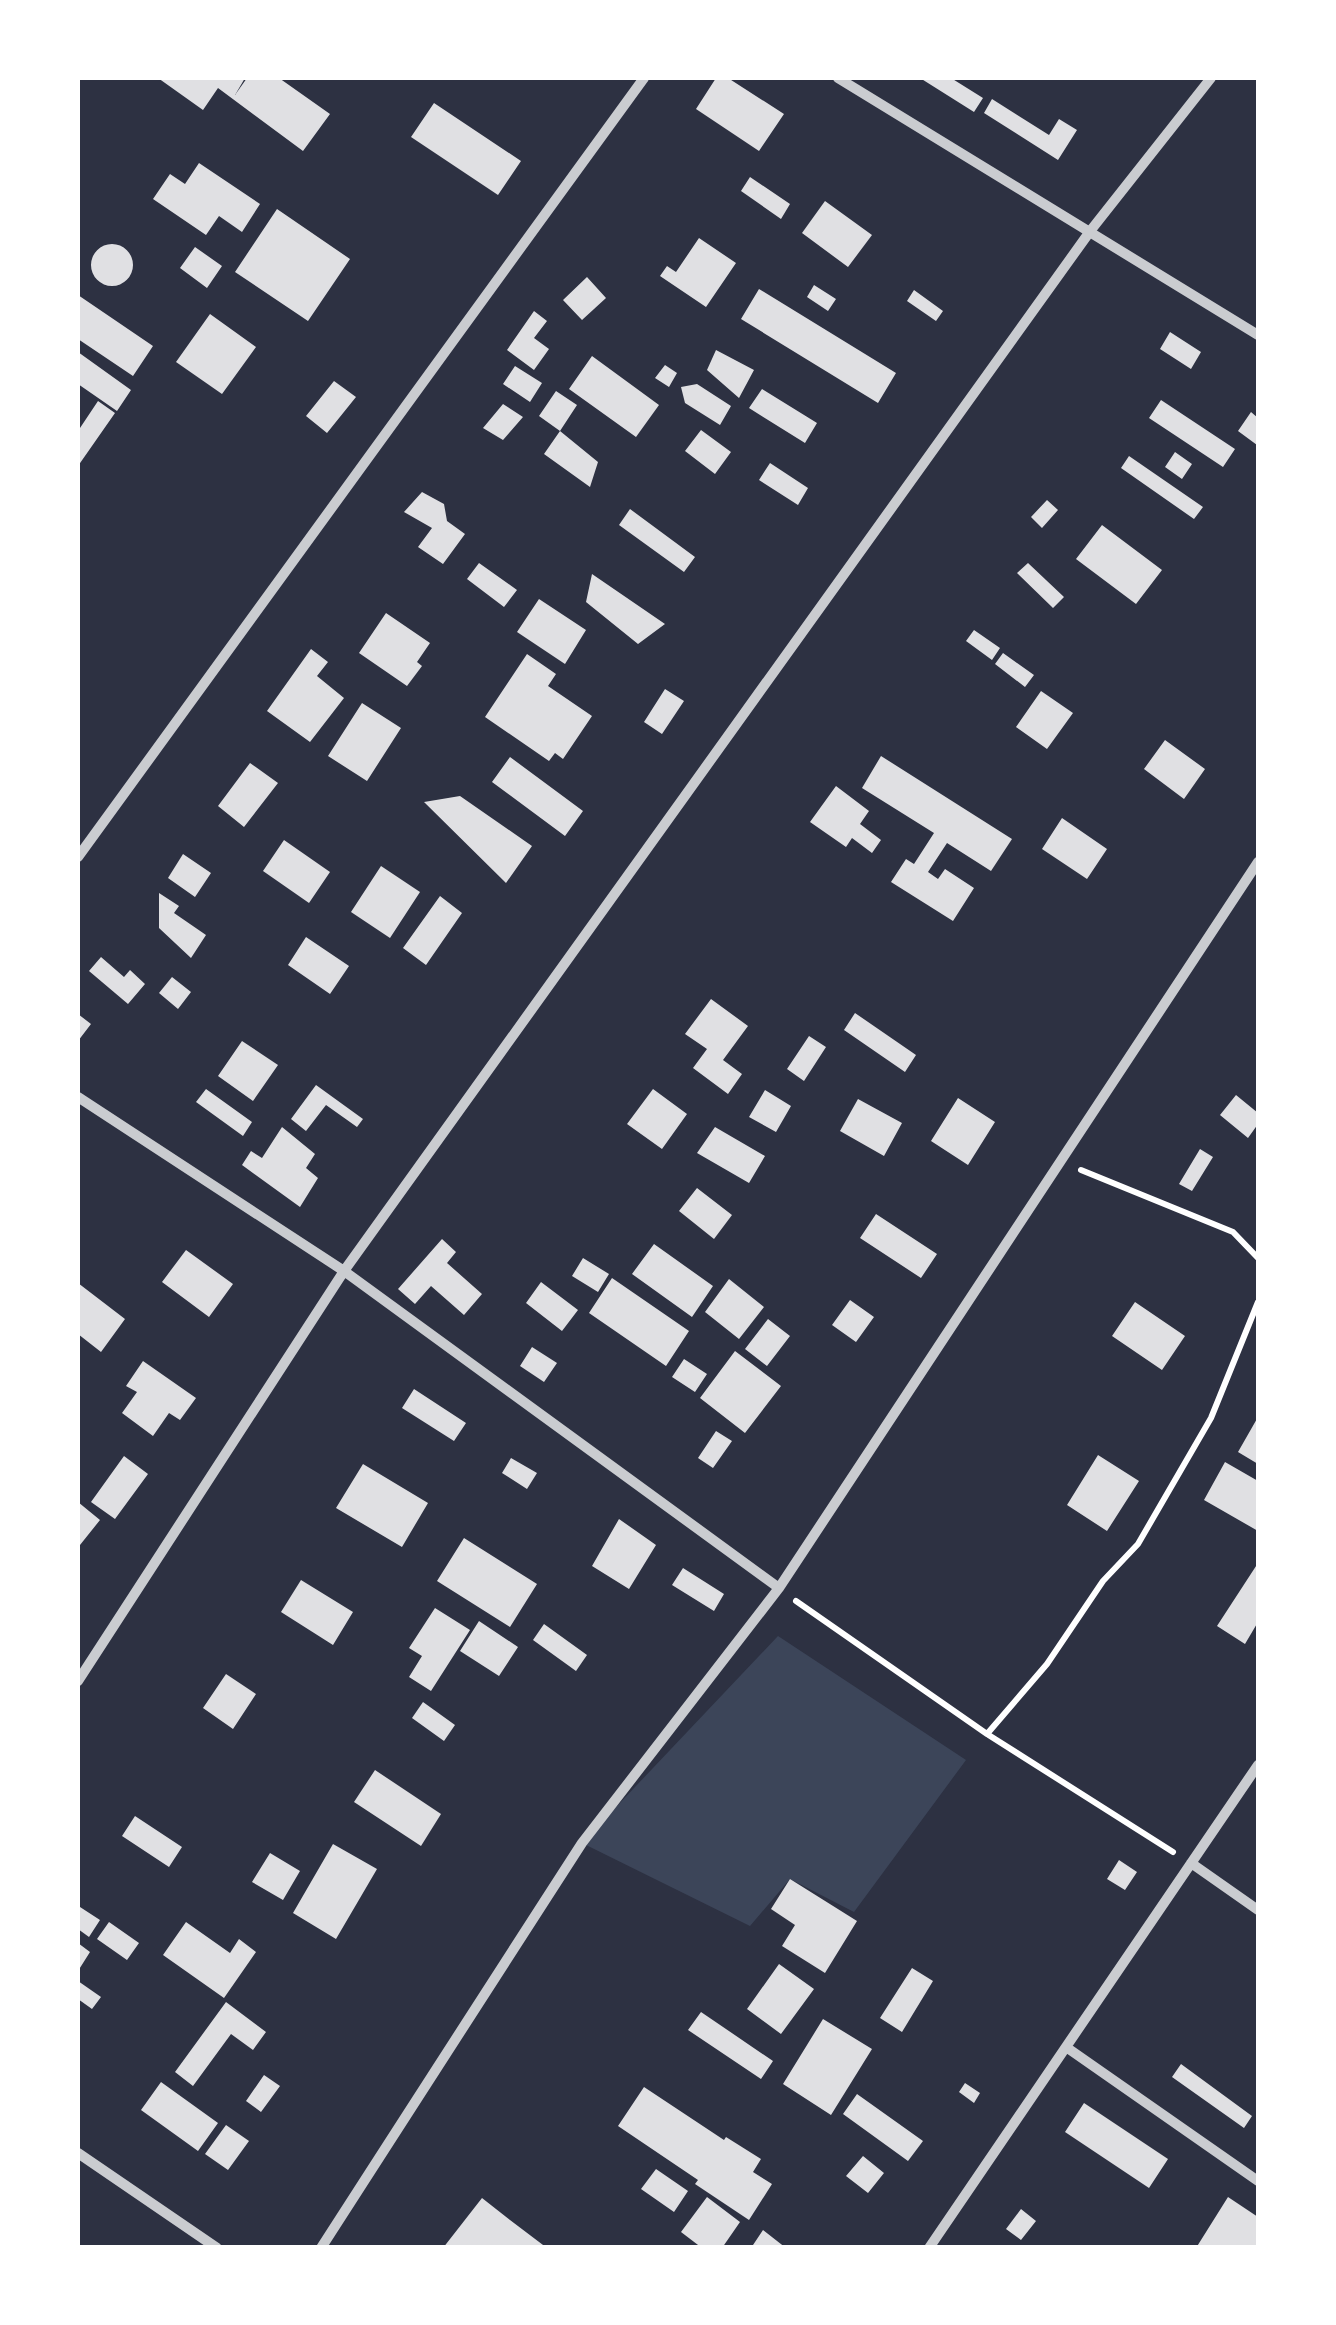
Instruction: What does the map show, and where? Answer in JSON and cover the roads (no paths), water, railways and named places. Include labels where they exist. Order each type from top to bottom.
[{"type":"street","points":[[78,857],[644,78]]},
{"type":"street","points":[[838,78],[1258,335]]},
{"type":"street","points":[[78,1680],[344,1271],[1091,230],[1210,78]]},
{"type":"street","points":[[321,2248],[582,1842],[779,1588],[1258,862]]},
{"type":"street","points":[[78,1098],[344,1271],[779,1588]]},
{"type":"street","points":[[929,2248],[1258,1765]]},
{"type":"street","points":[[1191,1863],[1258,1910]]},
{"type":"street","points":[[1066,2047],[1258,2181]]},
{"type":"street","points":[[78,2153],[217,2248]]}]
